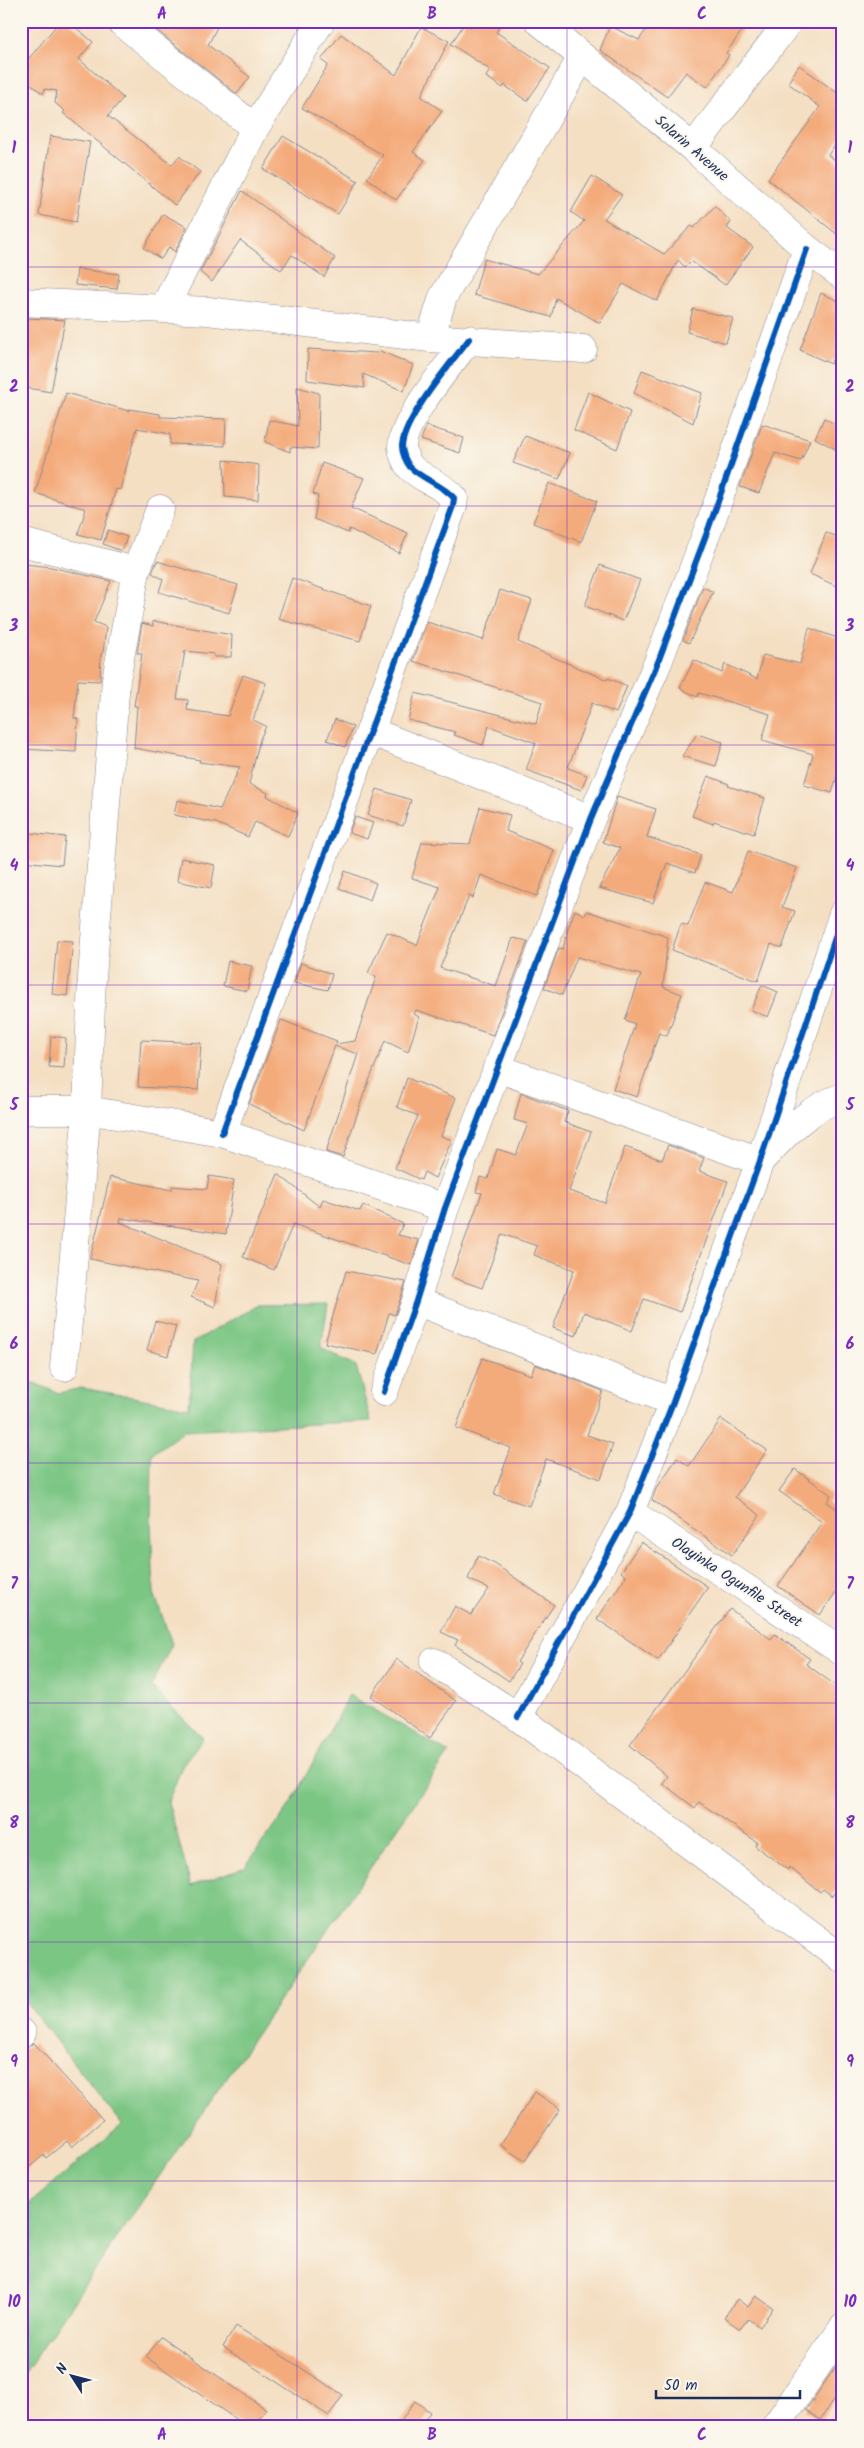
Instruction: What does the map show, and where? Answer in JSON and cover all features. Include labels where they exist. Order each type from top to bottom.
[{"type":"street","points":[[120,21],[255,128]]},
{"type":"street","points":[[164,308],[255,128],[321,21]]},
{"type":"street","name":"Solarin Avenue","points":[[539,21],[693,148],[807,249],[843,276]]},
{"type":"street","points":[[693,148],[789,21]]},
{"type":"street","points":[[430,338],[443,297],[582,57]]},
{"type":"street","points":[[384,1392],[416,1301],[445,1208],[591,819],[658,662],[706,536],[807,249]]},
{"type":"street","points":[[21,302],[208,311],[430,338],[469,339],[583,349]]},
{"type":"street","points":[[222,1133],[453,506],[454,498],[448,491],[410,467],[404,457],[402,446],[408,429],[422,402],[469,339]]},
{"type":"street","points":[[64,1367],[87,1110],[92,977],[116,680],[136,571],[160,509]]},
{"type":"street","points":[[21,542],[136,571]]},
{"type":"street","points":[[370,731],[591,819]]},
{"type":"street","points":[[518,1717],[630,1512],[673,1402],[760,1161],[843,914]]},
{"type":"street","points":[[497,1068],[760,1161]]},
{"type":"street","points":[[760,1161],[801,1120],[824,1103],[843,1097]]},
{"type":"street","points":[[21,1110],[87,1110],[222,1133],[445,1208]]},
{"type":"street","points":[[416,1301],[673,1402]]},
{"type":"street","name":"Olayinka Ogunfile Street","points":[[630,1512],[839,1640]]},
{"type":"street","points":[[434,1662],[518,1717],[843,1959]]},
{"type":"street","points":[[775,2427],[843,2328]]},
{"type":"green space","points":[[328,1304],[321,1348],[356,1366],[371,1421],[184,1431],[152,1454],[151,1523],[154,1593],[172,1644],[151,1687],[203,1738],[183,1764],[168,1802],[191,1886],[245,1867],[290,1805],[349,1695],[449,1753],[21,2378],[21,2211],[122,2125],[21,1996],[21,1378],[59,1393],[81,1388],[189,1407],[193,1342],[258,1305]]},
{"type":"building","points":[[60,21],[68,21],[93,42],[79,59],[123,98],[108,116],[172,165],[179,156],[200,172],[175,205],[63,113],[65,111],[55,103],[57,91],[45,89],[43,94],[21,76],[21,68]]},
{"type":"building","points":[[145,21],[220,21],[208,45],[250,77],[237,94]]},
{"type":"building","points":[[466,21],[503,21],[496,32],[550,68],[527,101],[504,85],[503,88],[486,77],[490,70],[451,44]]},
{"type":"building","points":[[652,21],[749,21],[726,53],[729,55],[707,87],[686,72],[667,97],[600,50],[610,26],[639,40]]},
{"type":"building","points":[[421,27],[449,41],[421,96],[442,111],[413,152],[425,160],[396,200],[367,178],[383,155],[302,108],[328,65],[321,60],[341,34],[396,75]]},
{"type":"building","points":[[799,65],[843,97],[843,134],[828,155],[843,166],[843,239],[768,179],[820,107],[788,83]]},
{"type":"building","points":[[50,136],[90,142],[76,222],[39,215]]},
{"type":"building","points":[[283,136],[358,181],[338,214],[263,169]]},
{"type":"building","points":[[592,176],[622,195],[604,219],[664,254],[691,226],[694,228],[715,206],[731,222],[727,228],[753,247],[725,285],[691,261],[685,267],[678,260],[657,301],[623,284],[600,323],[556,298],[551,317],[474,295],[484,259],[538,274],[584,221],[571,212]]},
{"type":"building","points":[[242,191],[335,258],[324,277],[292,255],[281,270],[240,240],[212,282],[200,272]]},
{"type":"building","points":[[163,214],[187,227],[175,252],[169,247],[161,259],[144,248]]},
{"type":"building","points":[[77,269],[119,274],[117,289],[75,285]]},
{"type":"building","points":[[821,293],[843,303],[843,363],[832,360],[831,364],[800,350]]},
{"type":"building","points":[[693,309],[733,318],[726,343],[687,332]]},
{"type":"building","points":[[27,318],[65,320],[51,392],[21,387],[21,350]]},
{"type":"building","points":[[308,349],[377,353],[378,350],[413,365],[404,391],[363,374],[365,388],[307,380]]},
{"type":"building","points":[[642,370],[702,393],[693,423],[634,393]]},
{"type":"building","points":[[297,387],[319,393],[318,449],[290,447],[290,452],[265,442],[269,420],[298,426]]},
{"type":"building","points":[[588,392],[630,412],[617,449],[574,430]]},
{"type":"building","points":[[66,393],[129,411],[129,409],[160,414],[160,417],[226,419],[225,446],[170,444],[170,434],[137,428],[120,490],[116,489],[101,540],[78,534],[86,509],[35,493]]},
{"type":"building","points":[[824,418],[843,428],[843,453],[815,438]]},
{"type":"building","points":[[762,424],[810,440],[801,461],[775,453],[759,493],[740,487]]},
{"type":"building","points":[[426,426],[464,438],[460,453],[421,440]]},
{"type":"building","points":[[525,436],[570,453],[559,479],[513,463]]},
{"type":"building","points":[[224,460],[259,465],[258,500],[225,497]]},
{"type":"building","points":[[322,463],[364,478],[351,508],[408,533],[399,553],[349,529],[348,533],[314,519],[318,496],[313,494]]},
{"type":"building","points":[[549,483],[597,501],[581,542],[533,523]]},
{"type":"building","points":[[108,530],[127,537],[122,551],[103,544]]},
{"type":"building","points":[[826,533],[843,538],[843,589],[810,574]]},
{"type":"building","points":[[157,561],[238,585],[229,613],[159,592],[163,579],[152,573]]},
{"type":"building","points":[[24,564],[51,567],[111,581],[94,622],[106,627],[103,653],[101,654],[100,681],[78,680],[74,718],[78,719],[76,752],[21,749],[21,589]]},
{"type":"building","points":[[600,565],[640,580],[623,621],[585,606]]},
{"type":"building","points":[[292,578],[371,606],[360,641],[278,619]]},
{"type":"building","points":[[703,587],[713,592],[689,643],[683,640]]},
{"type":"building","points":[[500,590],[532,600],[518,642],[607,680],[608,678],[627,686],[616,713],[592,703],[568,768],[587,775],[581,790],[526,770],[536,743],[489,726],[483,745],[454,735],[455,732],[408,720],[415,693],[536,724],[542,702],[413,661],[427,622],[483,640]]},
{"type":"building","points":[[153,621],[232,635],[231,657],[214,657],[214,654],[185,651],[177,699],[188,700],[187,710],[228,716],[243,675],[266,683],[253,720],[266,726],[260,739],[249,784],[268,793],[267,796],[298,813],[288,836],[255,822],[248,837],[216,823],[174,815],[177,800],[220,809],[240,767],[199,762],[200,760],[134,748],[137,706],[134,706],[142,653],[137,653],[142,623],[153,626]]},
{"type":"building","points":[[809,628],[843,640],[843,696],[838,733],[843,734],[843,756],[832,793],[804,785],[813,754],[762,740],[770,714],[699,693],[697,697],[680,688],[694,660],[722,673],[725,664],[757,679],[763,655],[800,664]]},
{"type":"building","points":[[335,719],[353,727],[345,747],[327,740]]},
{"type":"building","points":[[697,734],[723,742],[716,766],[682,756]]},
{"type":"building","points":[[708,776],[729,784],[728,786],[765,798],[754,834],[714,821],[713,824],[692,816]]},
{"type":"building","points":[[377,789],[411,800],[403,826],[368,815]]},
{"type":"building","points":[[617,797],[656,809],[647,837],[701,855],[695,873],[667,863],[653,903],[599,888],[620,848],[603,842]]},
{"type":"building","points":[[480,807],[510,815],[506,831],[554,850],[537,896],[481,875],[473,898],[469,896],[440,968],[496,986],[513,938],[528,941],[493,1035],[416,1010],[414,1014],[419,1017],[408,1052],[385,1041],[363,1096],[343,1157],[326,1152],[358,1054],[335,1046],[304,1130],[249,1104],[281,1020],[337,1041],[336,1044],[355,1041],[376,977],[368,973],[387,932],[417,945],[440,887],[412,878],[422,842],[470,844]]},
{"type":"building","points":[[355,817],[373,823],[367,839],[349,833]]},
{"type":"building","points":[[21,832],[65,837],[62,865],[21,861]]},
{"type":"building","points":[[748,851],[797,868],[782,907],[795,911],[782,948],[771,944],[758,981],[672,950],[681,924],[688,926],[705,882],[733,892]]},
{"type":"building","points":[[181,858],[215,865],[211,888],[177,881]]},
{"type":"building","points":[[345,871],[376,883],[370,900],[339,888]]},
{"type":"building","points":[[575,910],[585,915],[587,911],[668,937],[663,987],[682,994],[667,1036],[659,1033],[637,1097],[613,1089],[635,1024],[625,1020],[641,975],[577,957],[562,995],[544,988],[559,948],[563,949]]},
{"type":"building","points":[[57,940],[73,941],[67,996],[52,994]]},
{"type":"building","points":[[228,961],[252,966],[247,991],[223,986]]},
{"type":"building","points":[[301,963],[332,974],[328,990],[294,983]]},
{"type":"building","points":[[762,985],[778,992],[768,1017],[751,1010]]},
{"type":"building","points":[[51,1036],[66,1038],[64,1068],[49,1067]]},
{"type":"building","points":[[141,1040],[201,1043],[198,1090],[138,1087]]},
{"type":"building","points":[[407,1078],[456,1098],[441,1136],[452,1140],[435,1178],[424,1172],[421,1180],[395,1168],[418,1116],[397,1107]]},
{"type":"building","points":[[521,1093],[568,1111],[564,1122],[591,1132],[569,1191],[605,1203],[625,1147],[662,1160],[668,1145],[704,1158],[699,1171],[728,1181],[680,1312],[644,1299],[632,1331],[584,1312],[576,1336],[553,1328],[574,1270],[534,1255],[537,1246],[502,1234],[482,1288],[451,1277],[482,1193],[476,1192],[480,1177],[488,1179],[497,1149],[516,1155],[528,1124],[514,1120]]},
{"type":"building","points":[[278,1174],[320,1207],[323,1199],[360,1211],[363,1205],[403,1224],[398,1235],[419,1240],[411,1265],[293,1224],[274,1270],[243,1257]]},
{"type":"building","points":[[209,1176],[234,1180],[226,1234],[121,1218],[120,1222],[222,1264],[215,1307],[191,1297],[198,1281],[90,1259],[110,1177],[172,1190],[172,1186],[207,1189]]},
{"type":"building","points":[[346,1271],[406,1282],[395,1315],[389,1313],[377,1354],[325,1343]]},
{"type":"building","points":[[155,1321],[176,1326],[168,1356],[147,1350]]},
{"type":"building","points":[[482,1358],[531,1375],[535,1364],[603,1391],[587,1435],[613,1444],[601,1479],[546,1459],[529,1506],[494,1494],[511,1448],[456,1428]]},
{"type":"building","points":[[721,1419],[767,1450],[735,1497],[760,1515],[732,1555],[652,1500],[656,1489],[677,1458],[689,1466]]},
{"type":"building","points":[[795,1469],[831,1495],[827,1502],[843,1513],[843,1582],[820,1615],[778,1586],[822,1522],[779,1491]]},
{"type":"building","points":[[641,1542],[708,1587],[658,1660],[597,1619],[626,1576],[621,1572]]},
{"type":"building","points":[[478,1556],[495,1564],[554,1605],[517,1662],[520,1664],[509,1681],[455,1645],[458,1640],[441,1632],[455,1606],[471,1615],[489,1589],[468,1579]]},
{"type":"building","points":[[730,1609],[771,1639],[775,1634],[810,1659],[806,1664],[843,1691],[843,1881],[832,1896],[823,1889],[820,1892],[789,1867],[788,1870],[755,1846],[757,1842],[699,1802],[695,1808],[662,1783],[667,1776],[630,1745]]},
{"type":"building","points":[[397,1659],[456,1701],[430,1738],[371,1696]]},
{"type":"building","points":[[34,2043],[103,2120],[72,2147],[67,2141],[46,2158],[44,2155],[21,2174],[21,2050]]},
{"type":"building","points":[[535,2092],[560,2109],[525,2161],[500,2145]]},
{"type":"building","points":[[756,2296],[773,2308],[760,2327],[748,2319],[740,2329],[724,2318],[737,2299],[748,2307]]},
{"type":"building","points":[[236,2326],[343,2395],[329,2416],[223,2347]]},
{"type":"building","points":[[161,2337],[266,2409],[253,2427],[247,2427],[146,2357]]},
{"type":"building","points":[[843,2356],[843,2386],[820,2420],[806,2410]]},
{"type":"building","points":[[415,2401],[430,2412],[420,2427],[397,2427]]},
{"type":"cycle path","points":[[384,1392],[416,1301],[445,1208],[591,819],[658,662],[709,527],[807,249]]},
{"type":"cycle path","points":[[222,1133],[453,506],[454,498],[449,493],[410,467],[404,457],[402,446],[405,434],[419,406],[469,339]]},
{"type":"cycle path","points":[[518,1717],[630,1512],[673,1402],[760,1161],[843,914]]}]
